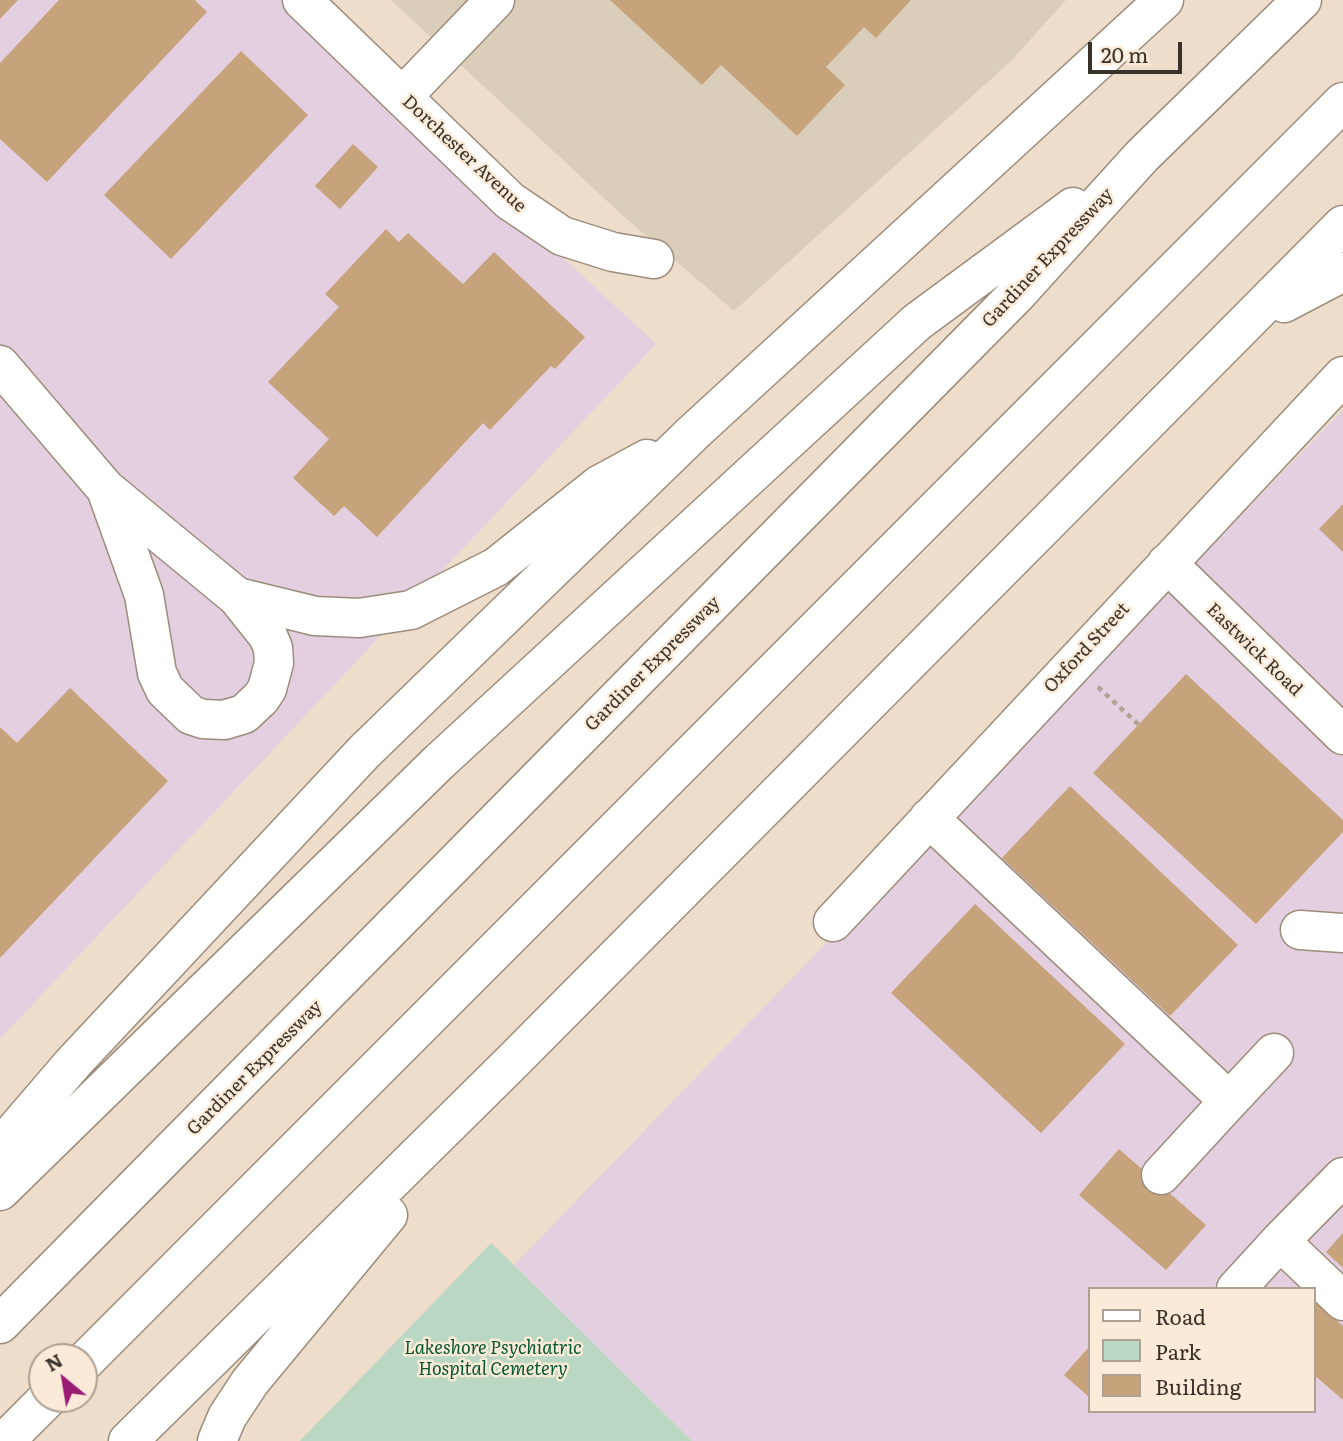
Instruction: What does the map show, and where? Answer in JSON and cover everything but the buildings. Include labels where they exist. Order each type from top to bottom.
[{"type":"main road","name":"Dorchester Avenue","points":[[302,0],[510,201],[562,236],[613,252],[654,259]]},
{"type":"main road","points":[[402,97],[495,0]]},
{"type":"main road","points":[[1100,58],[1146,0]]},
{"type":"main road","points":[[0,1148],[82,1053],[364,752],[694,432],[1164,0]]},
{"type":"main road","name":"Gardiner Expressway","points":[[0,1324],[1017,294],[1142,156],[1301,0]]},
{"type":"main road","points":[[98,1348],[1343,102]]},
{"type":"main road","points":[[0,1191],[439,762],[917,322],[1142,156]]},
{"type":"main road","points":[[128,1441],[513,1061],[1343,225]]},
{"type":"main road","points":[[1245,324],[1343,272]]},
{"type":"main road","points":[[0,365],[106,489],[237,597],[268,636],[273,648],[274,663],[270,677],[261,698],[244,714],[224,720],[203,719],[180,707],[164,690],[157,673],[144,595],[106,489]]},
{"type":"main road","name":"Oxford Street","points":[[833,922],[1343,376]]},
{"type":"main road","points":[[237,597],[316,616],[359,618],[411,610],[496,567],[599,485],[694,432]]},
{"type":"main road","name":"Eastwick Road","points":[[1167,563],[1343,735]]},
{"type":"main road","points":[[929,818],[1229,1101]]},
{"type":"main road","points":[[1300,930],[1343,933]]},
{"type":"main road","points":[[1161,1175],[1274,1053]]},
{"type":"main road","points":[[216,1441],[227,1417],[250,1382],[513,1061]]},
{"type":"main road","points":[[1238,1287],[1343,1177]]},
{"type":"main road","points":[[1280,1241],[1343,1301]]},
{"type":"main road","points":[[5,1441],[33,1413]]},
{"type":"path","points":[[1073,663],[1139,725]]},
{"type":"shaded area","points":[[0,0],[286,0],[656,344],[0,1039]]},
{"type":"shaded area","points":[[391,0],[1066,0],[1010,62],[734,311],[622,215]]},
{"type":"shaded area","points":[[1343,410],[1343,1441],[692,1441],[514,1265]]},
{"type":"green space","name":"Lakeshore Psychiatric Hospital Cemetery","points":[[491,1243],[514,1265],[692,1441],[300,1441]]}]
